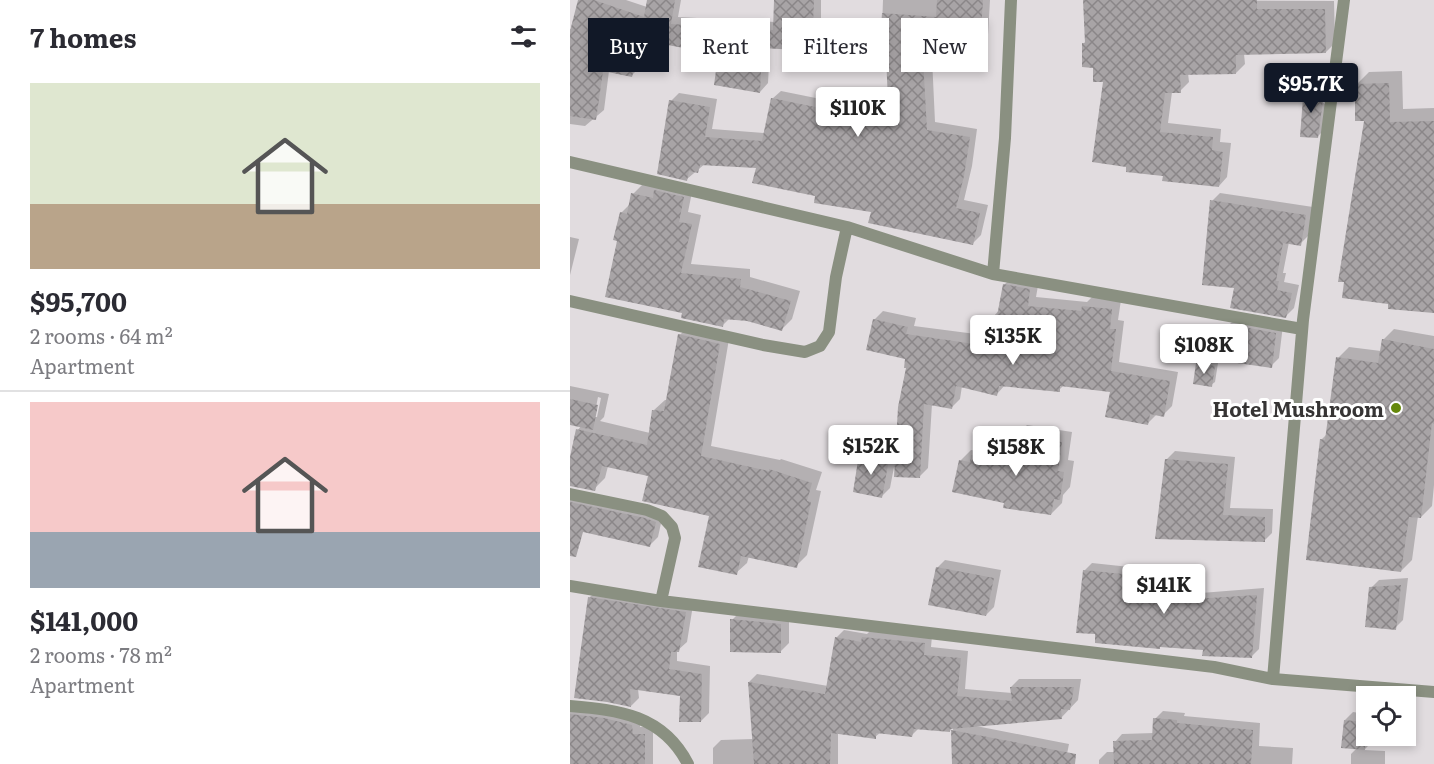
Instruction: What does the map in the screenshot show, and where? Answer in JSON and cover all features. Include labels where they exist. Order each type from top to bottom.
[{"type":"street","points":[[993,274],[1005,138],[1011,0]]},
{"type":"street","points":[[1273,679],[1302,329],[1344,0]]},
{"type":"street","points":[[570,162],[847,226],[993,274],[1302,329]]},
{"type":"street","points":[[570,301],[764,345],[805,352],[820,346],[830,332],[836,277],[847,226]]},
{"type":"street","points":[[570,494],[647,510],[662,516],[672,527],[675,538],[661,601]]},
{"type":"street","points":[[570,586],[661,601],[1214,667],[1273,679],[1434,692]]},
{"type":"street","points":[[570,706],[619,711],[641,718],[668,736],[687,764]]},
{"type":"building","points":[[578,0],[594,0],[644,17],[647,0],[675,0],[671,24],[681,25],[681,48],[669,45],[669,18],[588,18],[588,72],[603,72],[596,120],[570,116],[570,31]]},
{"type":"building","points":[[774,0],[814,0],[813,18],[782,18],[782,49],[770,48]]},
{"type":"building","points":[[937,0],[983,0],[982,18],[901,18],[901,72],[924,72],[927,130],[970,137],[956,208],[980,213],[973,245],[868,223],[871,212],[814,203],[815,196],[752,183],[756,168],[700,165],[698,173],[689,171],[687,181],[657,174],[669,100],[710,107],[705,137],[762,141],[771,98],[889,122],[887,72],[889,72],[889,18],[882,18],[882,13],[936,17]]},
{"type":"building","points":[[1083,0],[1257,0],[1257,9],[1325,9],[1326,53],[1236,55],[1236,74],[1180,75],[1181,93],[1165,93],[1160,132],[1213,137],[1212,150],[1223,152],[1219,187],[1162,181],[1163,176],[1126,172],[1126,167],[1092,162],[1103,82],[1093,82],[1093,68],[1082,67],[1082,43],[1085,43]]},
{"type":"building","points":[[608,72],[633,72],[632,77]]},
{"type":"building","points":[[716,72],[761,72],[760,93],[714,85]]},
{"type":"building","points":[[1389,83],[1390,122],[1434,121],[1434,313],[1388,309],[1388,304],[1342,298],[1344,282],[1338,282],[1364,121],[1355,121],[1355,84]]},
{"type":"building","points":[[1304,84],[1323,100],[1318,138],[1300,137]]},
{"type":"building","points":[[654,190],[684,197],[679,222],[692,224],[681,273],[741,279],[740,287],[791,301],[782,331],[747,321],[724,319],[723,327],[681,318],[682,313],[605,297],[617,241],[613,240],[620,212],[627,214],[631,193],[653,198]]},
{"type":"building","points":[[1210,200],[1306,215],[1301,246],[1283,243],[1276,281],[1279,281],[1277,290],[1292,293],[1286,318],[1230,308],[1234,288],[1202,285]]},
{"type":"building","points":[[1003,284],[1030,289],[1028,306],[1081,311],[1082,306],[1112,309],[1110,329],[1116,329],[1111,371],[1170,381],[1164,417],[1150,414],[1148,425],[1105,417],[1110,392],[1060,386],[1060,392],[999,386],[997,396],[956,386],[952,409],[924,404],[920,478],[894,477],[898,407],[906,368],[904,368],[905,359],[866,350],[873,319],[908,327],[906,334],[988,346],[992,315],[997,316]]},
{"type":"building","points":[[1228,324],[1276,333],[1272,368],[1223,361]]},
{"type":"building","points":[[678,334],[720,344],[701,456],[769,471],[769,469],[812,483],[807,501],[811,502],[797,568],[741,556],[737,575],[698,567],[709,516],[642,501],[648,476],[602,466],[595,491],[570,486],[570,457],[576,429],[647,445],[652,410],[664,411]]},
{"type":"building","points":[[1382,339],[1434,349],[1434,424],[1432,423],[1421,518],[1409,517],[1401,572],[1306,560],[1320,439],[1325,440],[1336,357],[1378,363]]},
{"type":"building","points":[[1196,363],[1215,366],[1212,387],[1193,384]]},
{"type":"building","points":[[570,399],[598,405],[593,430],[570,425]]},
{"type":"building","points":[[1014,435],[1062,442],[1058,471],[1064,472],[1060,500],[1054,499],[1051,515],[1003,508],[1004,503],[952,492],[959,460],[970,462],[971,455],[1010,464]]},
{"type":"building","points":[[859,454],[889,459],[882,498],[853,492]]},
{"type":"building","points":[[1165,459],[1228,464],[1223,515],[1265,517],[1265,542],[1155,539]]},
{"type":"building","points":[[570,502],[656,522],[650,547],[583,532],[576,557],[570,556]]},
{"type":"building","points":[[936,567],[994,578],[986,616],[928,605]]},
{"type":"building","points":[[1083,570],[1133,575],[1133,573],[1196,577],[1194,599],[1257,595],[1252,658],[1202,656],[1203,650],[1095,643],[1095,634],[1076,633]]},
{"type":"building","points":[[1401,585],[1396,630],[1365,627],[1369,587]]},
{"type":"building","points":[[588,597],[686,612],[679,652],[671,652],[669,669],[702,674],[701,722],[679,722],[680,696],[630,689],[631,707],[574,698]]},
{"type":"building","points":[[730,619],[781,624],[781,653],[730,652]]},
{"type":"building","points":[[835,637],[861,642],[862,637],[925,643],[924,655],[961,658],[957,696],[1012,701],[1010,687],[1074,687],[1070,710],[1061,709],[1062,719],[950,729],[950,732],[914,729],[912,737],[876,733],[876,739],[831,733],[830,764],[754,764],[748,682],[825,694]]},
{"type":"building","points":[[570,714],[604,718],[632,725],[633,734],[645,734],[645,764],[570,764]]},
{"type":"building","points":[[1153,718],[1177,720],[1177,723],[1253,730],[1251,764],[1114,764],[1113,741],[1152,740]]},
{"type":"building","points":[[1344,720],[1356,721],[1356,746],[1365,746],[1365,750],[1341,748]]},
{"type":"building","points":[[951,730],[1076,754],[1075,764],[952,764]]},
{"type":"place","name":"Hotel Mushroom","points":[[1396,408]]}]
